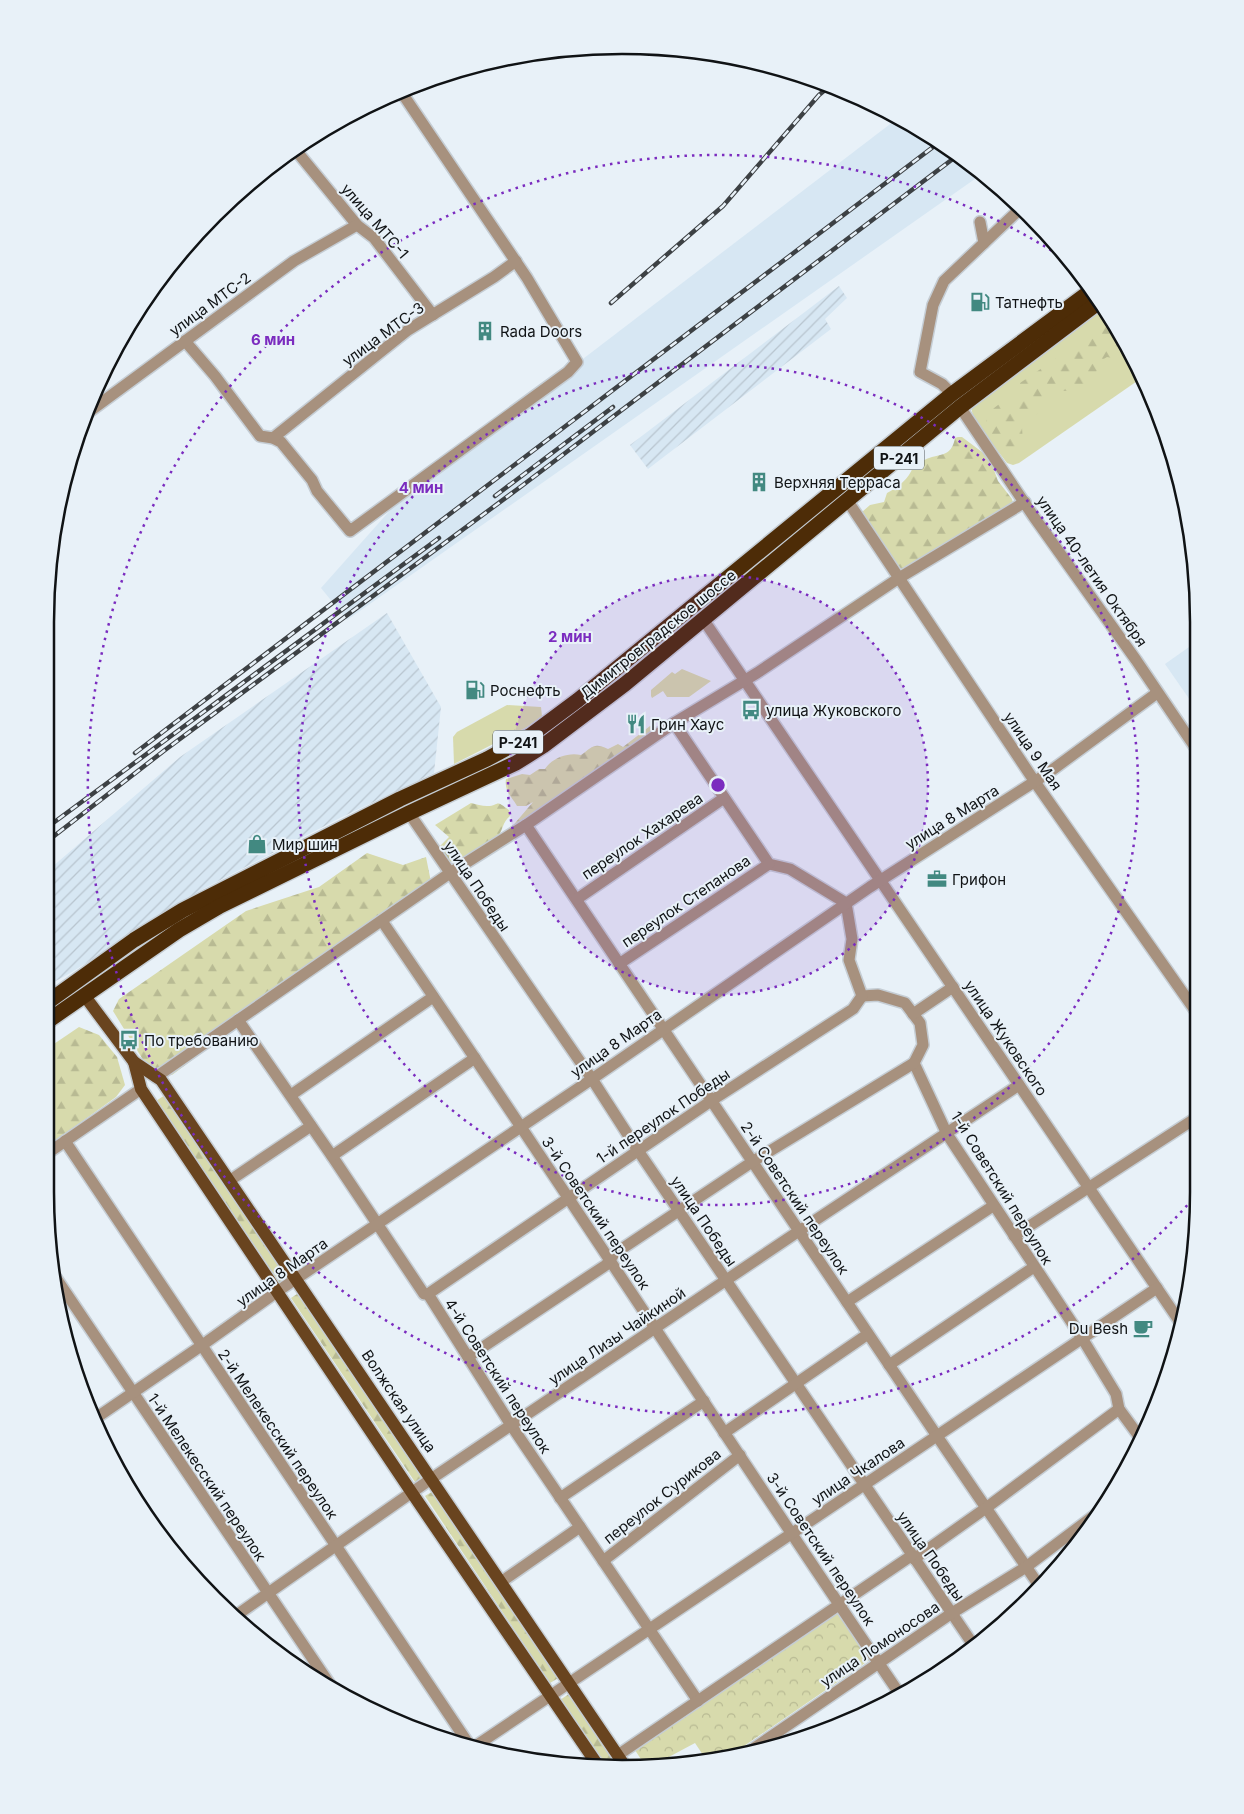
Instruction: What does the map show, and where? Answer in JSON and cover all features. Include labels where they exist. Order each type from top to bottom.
[{"type":"highway","name":"Димитровградское шоссе","points":[[54,997],[134,940],[183,910],[400,799],[487,759],[531,734],[578,700],[952,395],[1086,295]]},
{"type":"highway","name":"Димитровградское шоссе","points":[[54,1017],[179,930],[220,906],[409,812],[516,763],[537,750],[584,717],[847,500],[952,395],[1094,305]]},
{"type":"highway","points":[[693,605],[703,619]]},
{"type":"highway","name":"Волжская улица","points":[[75,982],[84,995]]},
{"type":"main road","name":"Волжская улица","points":[[84,995],[134,1062],[161,1080],[621,1760]]},
{"type":"main road","name":"Волжская улица","points":[[134,1062],[141,1089],[593,1759]]},
{"type":"street","points":[[184,342],[215,376],[260,436],[273,438],[280,442],[312,480],[317,492],[350,531],[568,372],[577,362],[516,261],[405,97]]},
{"type":"street","name":"улица МТС-1","points":[[299,155],[357,225],[374,238],[432,315]]},
{"type":"street","points":[[952,395],[920,372],[933,305],[944,281],[1016,213]]},
{"type":"street","points":[[980,222],[984,243]]},
{"type":"street","name":"улица МТС-2","points":[[97,406],[294,262],[357,225]]},
{"type":"street","name":"улица МТС-3","points":[[273,438],[408,330],[494,277],[516,261]]},
{"type":"street","name":"улица 40-летия Октября","points":[[952,395],[1190,740]]},
{"type":"street","name":"улица 9 Мая","points":[[847,500],[1035,782],[1190,1003]]},
{"type":"street","points":[[156,1077],[450,873],[526,825],[674,723],[745,681],[899,578],[1025,502]]},
{"type":"street","name":"улица Жуковского","points":[[703,619],[1176,1316]]},
{"type":"street","name":"улица 8 Марта","points":[[100,1415],[278,1291],[592,1079],[846,903],[1035,782],[1158,693]]},
{"type":"street","points":[[468,1357],[606,1265],[614,1254],[752,1162],[914,1063],[923,1045],[920,1023],[905,1003],[878,995],[862,996],[849,960],[852,939],[846,903],[790,868],[769,864],[674,723]]},
{"type":"street","name":"переулок Хахарева","points":[[577,900],[724,798]]},
{"type":"street","name":"улица Победы","points":[[409,812],[592,1079],[638,1152],[971,1641]]},
{"type":"street","name":"2-й Советский переулок","points":[[526,825],[1036,1581]]},
{"type":"street","name":"переулок Степанова","points":[[619,964],[769,864]]},
{"type":"street","name":"3-й Советский переулок","points":[[382,922],[521,1126],[896,1689]]},
{"type":"street","points":[[913,1014],[952,987]]},
{"type":"street","name":"1-й переулок Победы","points":[[428,1294],[711,1101],[853,1009],[862,996]]},
{"type":"street","points":[[290,1095],[433,997]]},
{"type":"street","name":"4-й Советский переулок","points":[[238,1020],[312,1126],[424,1294],[428,1294],[511,1426],[698,1701]]},
{"type":"street","points":[[332,1156],[475,1058]]},
{"type":"street","name":"1-й Советский переулок","points":[[914,1063],[947,1134],[1082,1338],[1116,1394],[1119,1409],[1136,1433]]},
{"type":"street","name":"улица Лизы Чайкиной","points":[[240,1613],[655,1328],[1019,1085]]},
{"type":"street","points":[[54,1149],[141,1089]]},
{"type":"street","points":[[1014,1236],[1190,1122]]},
{"type":"street","points":[[229,1181],[312,1126]]},
{"type":"street","name":"2-й Мелекесский переулок","points":[[65,1141],[465,1738]]},
{"type":"street","points":[[847,1302],[993,1206]]},
{"type":"street","points":[[888,1365],[1034,1267]]},
{"type":"street","name":"1-й Мелекесский переулок","points":[[63,1288],[323,1675]]},
{"type":"street","name":"улица Чкалова","points":[[481,1742],[1157,1288]]},
{"type":"street","points":[[724,1432],[868,1334]]},
{"type":"street","points":[[560,1498],[704,1401]]},
{"type":"street","points":[[618,1755],[986,1508],[1119,1409]]},
{"type":"street","name":"переулок Сурикова","points":[[603,1561],[740,1455]]},
{"type":"street","name":"улица Ломоносова","points":[[765,1742],[952,1613],[1026,1567],[1082,1526]]},
{"type":"street","points":[[500,1582],[580,1527]]},
{"type":"shaded area","points":[[892,122],[938,150],[976,178],[347,620],[321,588],[401,498]]},
{"type":"shaded area","points":[[839,286],[847,298],[825,319],[831,329],[648,469],[630,445]]},
{"type":"shaded area","points":[[387,613],[441,707],[434,773],[338,819],[205,888],[54,982],[54,865],[180,757]]},
{"type":"shaded area","points":[[1190,646],[1190,700],[1165,664]]},
{"type":"green space","points":[[1098,312],[1137,381],[1019,463],[1013,465],[1007,463],[974,420],[971,407]]},
{"type":"green space","points":[[1106,325],[1122,352],[1112,358],[1107,357],[1104,359],[1090,381],[1080,388],[1069,391],[1055,391],[1044,410],[1030,418],[1022,427],[1023,444],[1017,456],[1007,457],[995,446],[991,439],[986,425],[987,418],[998,405],[1021,399],[1020,383]]},
{"type":"green space","points":[[962,437],[982,452],[991,462],[998,481],[1012,499],[1014,508],[908,572],[894,565],[880,539],[864,525],[862,512],[870,505],[884,502],[887,493],[903,482],[913,467],[950,450],[955,438]]},
{"type":"green space","points":[[682,669],[711,681],[689,697],[667,697],[663,691],[652,698],[651,690],[672,672],[675,674]]},
{"type":"green space","points":[[507,705],[541,707],[542,716],[527,727],[454,764],[453,737],[457,732]]},
{"type":"green space","points":[[650,726],[659,728],[510,829],[533,802],[526,806],[517,806],[507,790],[506,779],[522,774],[530,775],[539,769],[545,769],[561,757],[571,754],[581,755],[593,746],[608,749],[618,744],[623,747]]},
{"type":"green space","points":[[471,803],[491,806],[499,803],[509,810],[510,816],[492,843],[461,866],[447,860],[440,846],[449,837],[435,825]]},
{"type":"green space","points":[[367,853],[403,865],[426,857],[431,882],[172,1075],[148,1068],[113,1011],[119,999],[246,911],[319,887]]},
{"type":"green space","points":[[79,1027],[99,1035],[117,1057],[125,1085],[116,1097],[54,1142],[54,1044]]},
{"type":"green space","points":[[165,1095],[288,1278],[280,1283],[156,1101]]},
{"type":"green space","points":[[300,1292],[426,1478],[417,1485],[291,1298]]},
{"type":"green space","points":[[435,1490],[560,1677],[550,1683],[425,1496]]},
{"type":"green space","points":[[837,1609],[871,1659],[743,1747],[702,1754],[695,1743],[667,1758],[641,1759],[633,1747]]},
{"type":"green space","points":[[569,1694],[614,1760],[600,1759],[560,1700]]},
{"type":"railway","points":[[611,303],[723,206],[824,91]]},
{"type":"railway","points":[[135,753],[933,147]]},
{"type":"railway","points":[[54,836],[165,750],[523,485],[952,160]]},
{"type":"railway","points":[[495,496],[613,407]]},
{"type":"railway","points":[[54,822],[439,538]]},
{"type":"place","name":"Татнефть","points":[[980,302]]},
{"type":"place","name":"Rada Doors","points":[[485,331]]},
{"type":"place","name":"Верхняя Терраса","points":[[759,482]]},
{"type":"place","name":"Роснефть","points":[[475,690]]},
{"type":"place","name":"улица Жуковского","points":[[751,710]]},
{"type":"place","name":"Грин Хаус","points":[[636,724]]},
{"type":"place","name":"Мир шин","points":[[257,844]]},
{"type":"place","name":"Грифон","points":[[937,879]]},
{"type":"place","name":"По требованию","points":[[129,1040]]},
{"type":"place","name":"Du Besh","points":[[1143,1328]]}]
